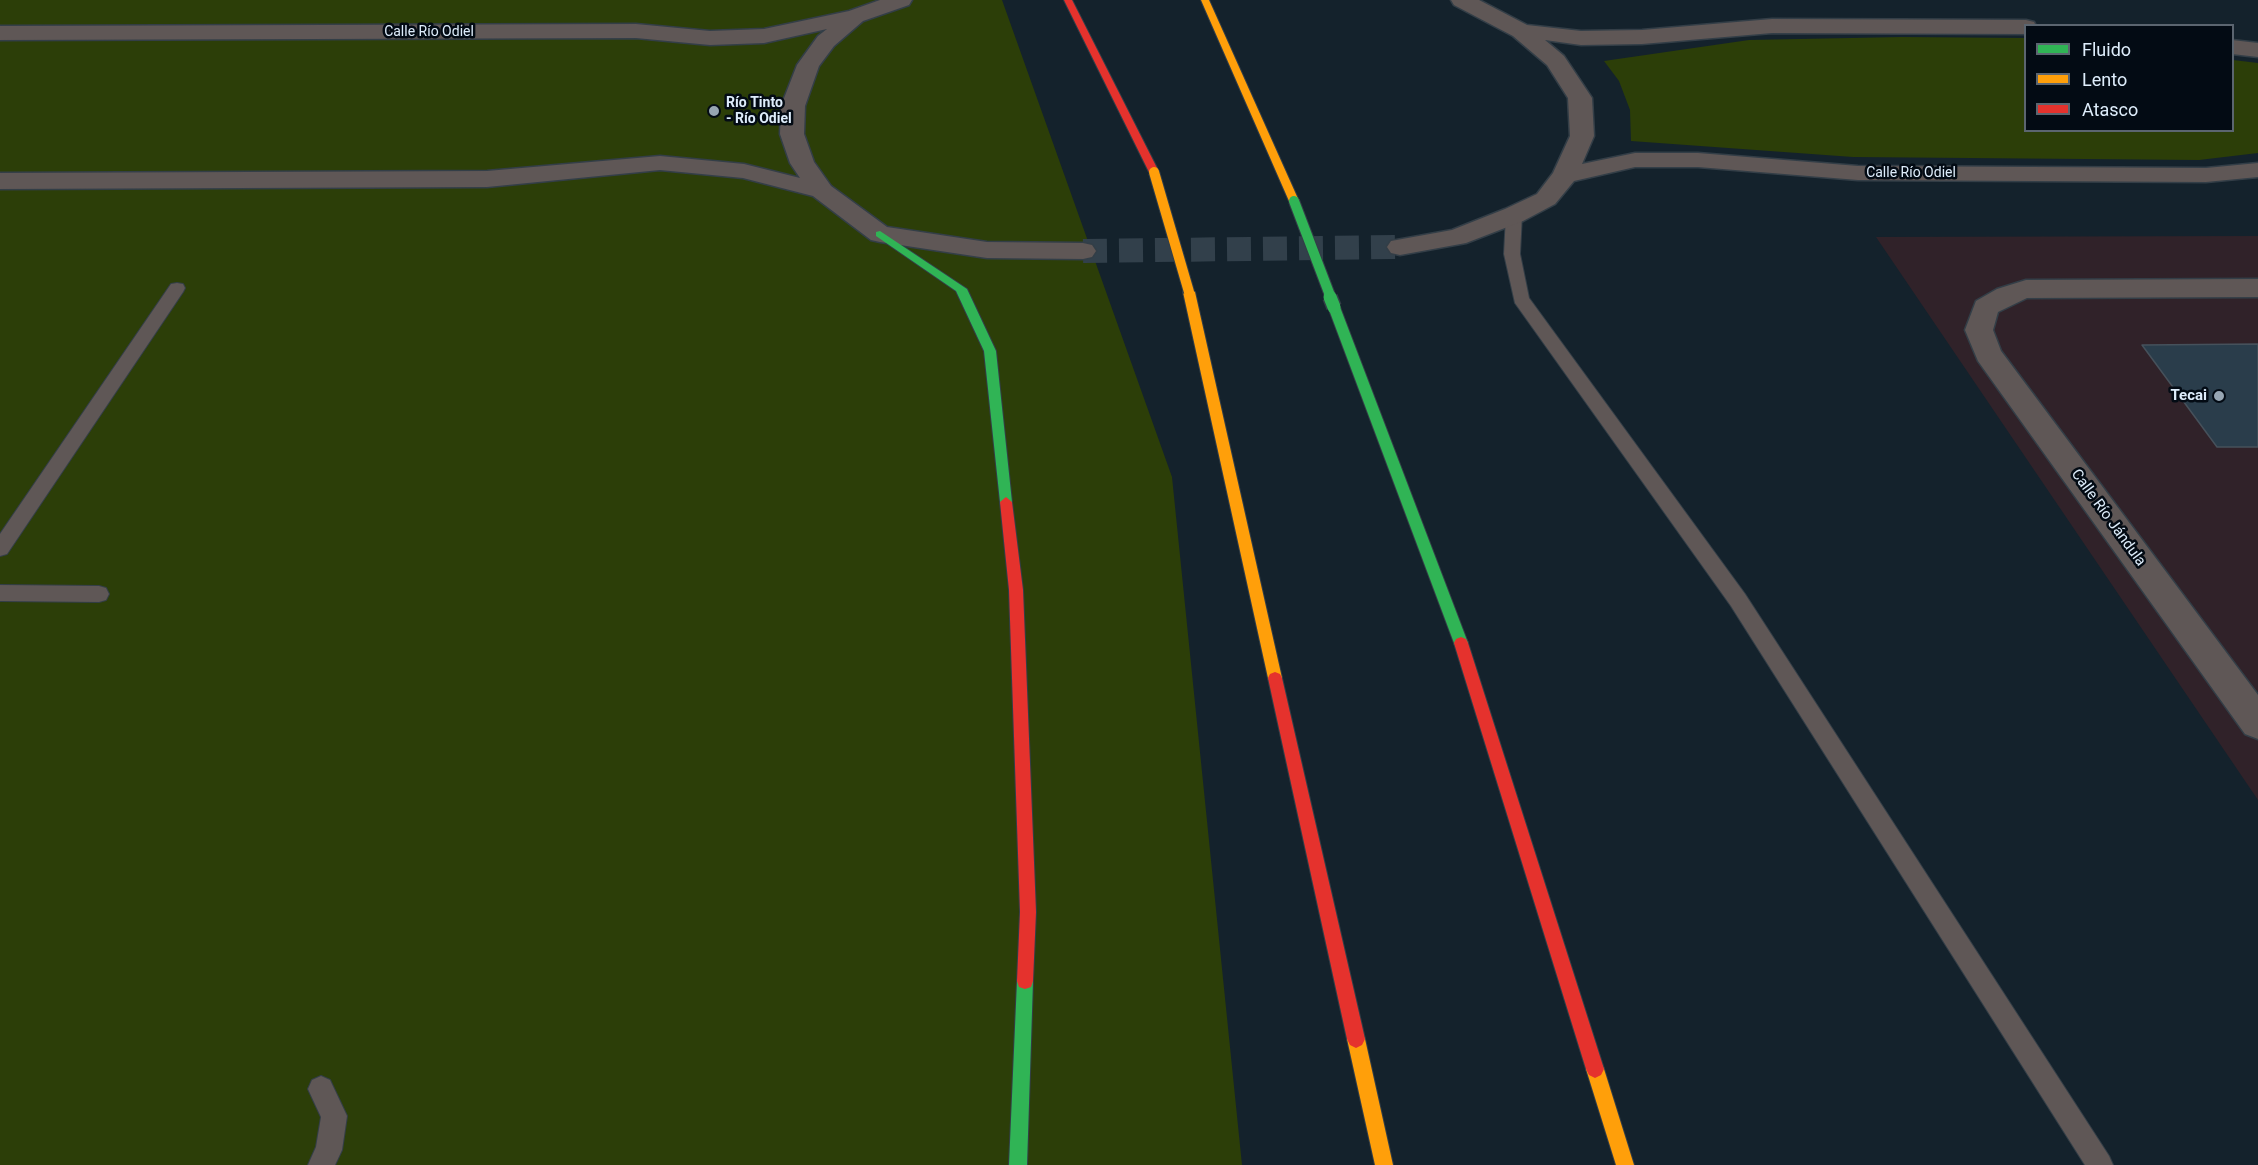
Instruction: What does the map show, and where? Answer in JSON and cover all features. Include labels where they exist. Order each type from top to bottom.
[{"type":"highway","points":[[1068,0],[1154,172]]},
{"type":"highway","points":[[1205,0],[1294,201],[1458,633],[1625,1165]]},
{"type":"highway","points":[[1104,42],[1154,172],[1189,292],[1384,1165]]},
{"type":"highway","points":[[880,234],[960,289],[990,351],[1016,590],[1027,888],[1018,1165]]},
{"type":"street","points":[[901,0],[855,16],[826,41],[808,65],[793,106],[792,134],[802,163],[822,191],[880,234],[987,250],[1083,251]]},
{"type":"street","points":[[1400,247],[1457,237],[1514,215],[1546,199],[1565,175],[1582,136],[1580,98],[1556,61],[1521,32],[1462,0]]},
{"type":"street","name":"Calle Río Odiel","points":[[0,33],[636,31],[710,38],[764,36],[855,16]]},
{"type":"street","points":[[1521,32],[1581,38],[1632,37],[1772,26],[2024,27]]},
{"type":"street","points":[[2234,47],[2258,50]]},
{"type":"street","name":"Calle Río Odiel","points":[[1565,175],[1635,160],[1698,160],[1858,173],[2206,175],[2258,170]]},
{"type":"street","points":[[0,181],[487,179],[660,163],[744,171],[822,191]]},
{"type":"street","name":"Calle Río Jándula","points":[[2258,288],[2026,288],[2007,295],[1986,307],[1979,330],[1988,354],[2258,723]]},
{"type":"lane","points":[[1514,215],[1512,254],[1521,298],[1738,600],[2100,1165]]},
{"type":"lane","points":[[0,549],[177,288]]},
{"type":"lane","points":[[0,593],[99,594]]},
{"type":"lane","points":[[321,1089],[334,1116],[329,1150],[321,1165]]},
{"type":"shaded area","points":[[2258,236],[2258,800],[1876,237]]},
{"type":"green space","points":[[0,0],[1002,0],[1172,477],[1242,1165],[0,1165]]},
{"type":"green space","points":[[1902,37],[2024,38],[2024,132],[2234,132],[2234,60],[2258,63],[2258,153],[2199,160],[1853,157],[1631,141],[1630,110],[1619,81],[1604,61],[1749,40]]},
{"type":"building","name":"Tecai","points":[[2258,344],[2258,447],[2217,447],[2142,345]]},
{"type":"tunnel","points":[[1083,251],[1400,247]]},
{"type":"traffic: fast","points":[[1294,201],[1334,307]]},
{"type":"traffic: fast","points":[[880,234],[961,289],[990,351],[1006,502]]},
{"type":"traffic: fast","points":[[1334,307],[1461,643]]},
{"type":"traffic: fast","points":[[1018,1165],[1025,981]]},
{"type":"traffic: slow","points":[[1205,0],[1294,201]]},
{"type":"traffic: slow","points":[[1154,172],[1189,292]]},
{"type":"traffic: slow","points":[[1189,292],[1275,678]]},
{"type":"traffic: slow","points":[[1356,1039],[1384,1165]]},
{"type":"traffic: slow","points":[[1595,1069],[1625,1165]]},
{"type":"traffic: jam","points":[[1068,0],[1154,172]]},
{"type":"traffic: jam","points":[[1006,502],[1016,590],[1028,912],[1025,981]]},
{"type":"traffic: jam","points":[[1461,643],[1595,1069]]},
{"type":"traffic: jam","points":[[1275,678],[1356,1039]]},
{"type":"place","name":"Río Tinto - Río Odiel","points":[[714,111]]},
{"type":"place","name":"Tecai","points":[[2219,396]]}]
